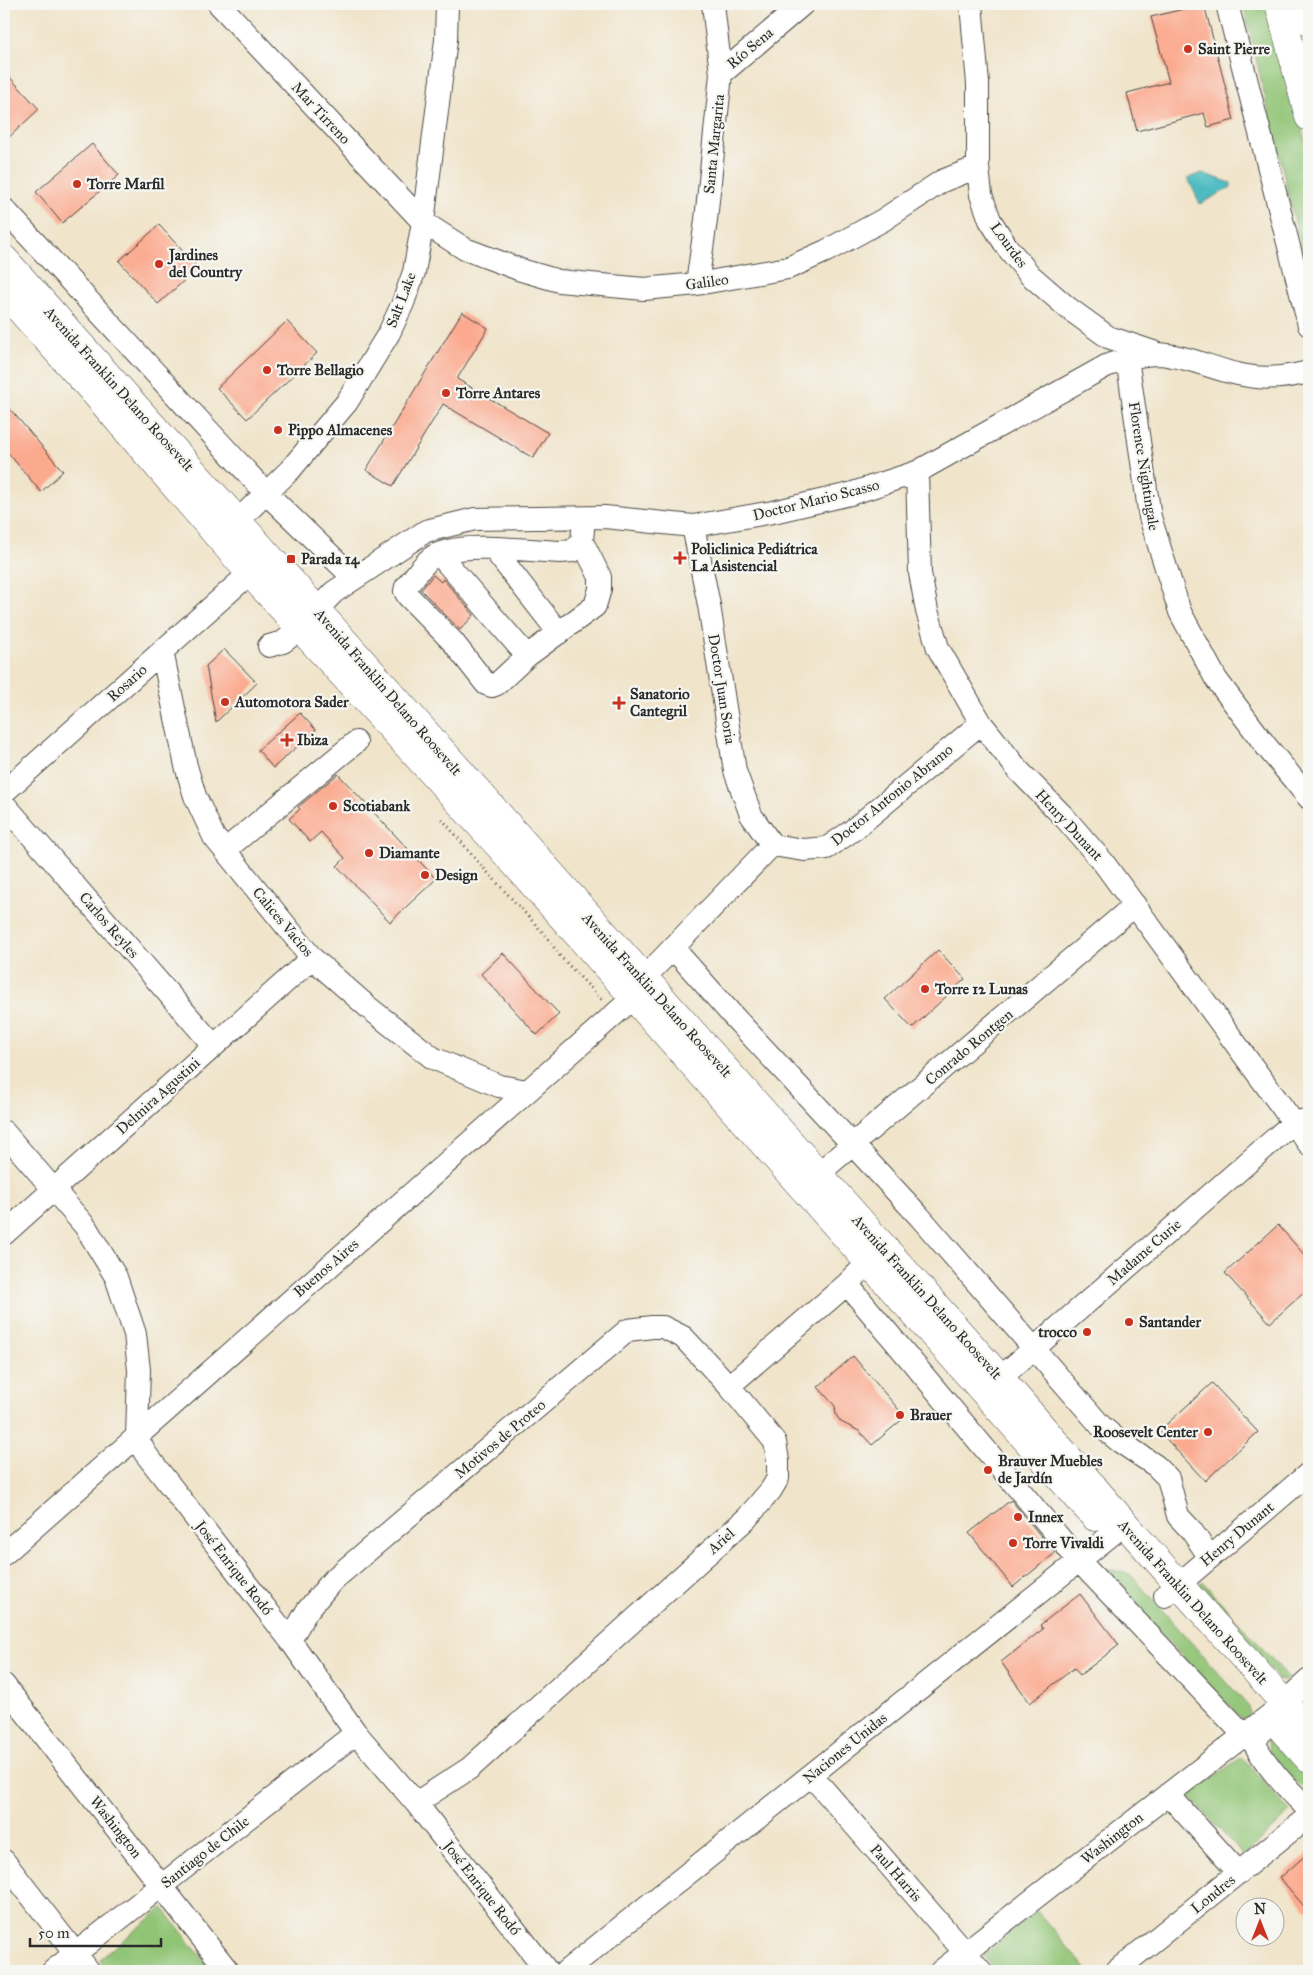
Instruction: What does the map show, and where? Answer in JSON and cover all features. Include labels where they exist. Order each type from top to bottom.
[{"type":"main road","points":[[1279,4],[1309,117]]},
{"type":"main road","points":[[1305,4],[1309,21]]},
{"type":"main road","name":"Avenida Franklin Delano Roosevelt","points":[[5,265],[630,997],[811,1181],[1277,1710],[1309,1760]]},
{"type":"main road","name":"Avenida Franklin Delano Roosevelt","points":[[4,292],[229,529],[250,573],[308,618]]},
{"type":"main road","name":"Avenida Franklin Delano Roosevelt","points":[[1277,1710],[1309,1731]]},
{"type":"street","name":"Mar Tirreno","points":[[219,4],[423,222]]},
{"type":"street","name":"Salt Lake","points":[[229,529],[290,470],[348,402],[389,333],[402,303],[414,272],[423,222],[446,40],[447,4]]},
{"type":"street","name":"Santa Margarita","points":[[698,284],[721,74],[713,4]]},
{"type":"street","name":"Río Sena","points":[[721,74],[803,4]]},
{"type":"street","name":"Lourdes","points":[[971,4],[978,84],[978,167],[981,196],[990,220],[1007,247],[1030,275],[1068,308],[1108,337],[1158,354]]},
{"type":"street","points":[[1228,4],[1309,325]]},
{"type":"street","name":"Galileo","points":[[423,222],[465,249],[521,270],[560,281],[644,288],[698,284],[788,268],[826,251],[883,220],[942,182],[978,167]]},
{"type":"street","points":[[4,209],[267,494],[354,578]]},
{"type":"street","name":"Doctor Mario Scasso","points":[[269,646],[283,642],[332,593],[426,531],[475,519],[605,517],[693,526],[773,512],[840,496],[917,472],[1106,366],[1127,358],[1158,354],[1190,360],[1232,373],[1260,378],[1284,378],[1309,372]]},
{"type":"street","name":"Florence Nightingale","points":[[1127,358],[1150,518],[1180,612],[1216,679],[1266,746],[1309,798]]},
{"type":"street","name":"Henry Dunant","points":[[917,472],[920,573],[926,611],[938,648],[981,723],[1019,772],[1065,818],[1103,862],[1301,1121],[1309,1144]]},
{"type":"street","points":[[582,541],[573,551],[560,552],[472,547],[439,554],[432,557],[406,587],[405,591],[453,642],[486,684],[492,686],[497,684],[527,656],[595,606],[600,589],[600,577],[582,541],[584,518]]},
{"type":"street","name":"Doctor Juan Soria","points":[[693,526],[709,605],[735,771],[751,815],[772,845]]},
{"type":"street","points":[[493,548],[558,633]]},
{"type":"street","points":[[439,554],[527,656]]},
{"type":"street","name":"Rosario","points":[[4,792],[250,573]]},
{"type":"street","name":"Calices Vacios","points":[[162,651],[186,766],[195,796],[214,837],[312,958],[369,1008],[432,1058],[499,1086],[527,1091]]},
{"type":"street","name":"Doctor Antonio Abramo","points":[[772,845],[804,850],[827,848],[853,830],[981,723]]},
{"type":"street","points":[[224,850],[356,742]]},
{"type":"street","name":"Carlos Reyles","points":[[4,804],[214,1046]]},
{"type":"street","points":[[630,997],[673,948],[772,845]]},
{"type":"street","name":"Conrado Rontgen","points":[[811,1181],[1135,905]]},
{"type":"street","points":[[673,948],[919,1216],[1033,1350],[1101,1426],[1119,1441],[1156,1466],[1168,1478],[1178,1516],[1210,1556]]},
{"type":"street","name":"Delmira Agustini","points":[[4,1234],[312,958]]},
{"type":"street","name":"Buenos Aires","points":[[4,1554],[527,1091],[630,997]]},
{"type":"street","name":"Madame Curie","points":[[992,1386],[1301,1121]]},
{"type":"street","points":[[4,1132],[85,1226],[116,1277],[135,1334],[139,1370],[137,1436]]},
{"type":"street","points":[[729,1386],[847,1284],[876,1256]]},
{"type":"street","points":[[847,1284],[1079,1561],[1249,1739],[1284,1786],[1303,1804],[1309,1803]]},
{"type":"street","name":"Motivos de Proteo","points":[[290,1640],[308,1611],[333,1580],[628,1330],[652,1326],[663,1327],[683,1337],[729,1386]]},
{"type":"street","name":"Ariel","points":[[416,1803],[470,1768],[747,1518],[771,1490],[778,1478],[775,1442],[729,1386]]},
{"type":"street","name":"José Enrique Rodó","points":[[137,1436],[145,1453],[290,1640],[356,1733],[416,1803],[548,1971]]},
{"type":"street","name":"Henry Dunant","points":[[1172,1590],[1309,1473]]},
{"type":"street","name":"Naciones Unidas","points":[[566,1971],[1118,1530]]},
{"type":"street","name":"Washington","points":[[941,1971],[1168,1794],[1249,1739],[1309,1680]]},
{"type":"street","name":"Washington","points":[[4,1684],[228,1971]]},
{"type":"street","name":"Santiago de Chile","points":[[54,1971],[356,1733]]},
{"type":"street","name":"Paul Harris","points":[[811,1775],[980,1971]]},
{"type":"street","points":[[1168,1794],[1239,1872]]},
{"type":"street","name":"Londres","points":[[1116,1971],[1309,1816]]},
{"type":"street","points":[[4,1861],[89,1971]]},
{"type":"path","points":[[438,814],[478,862],[547,937],[559,955],[630,997]]},
{"type":"green space","points":[[1243,4],[1269,4],[1309,156],[1309,280]]},
{"type":"green space","points":[[1112,1570],[1130,1574],[1248,1706],[1249,1714],[1243,1720],[1101,1571]]},
{"type":"green space","points":[[1202,1581],[1289,1678],[1281,1681],[1198,1587]]},
{"type":"green space","points":[[1270,1732],[1309,1774],[1309,1789],[1297,1784],[1269,1753],[1268,1740]]},
{"type":"green space","points":[[1242,1757],[1290,1812],[1244,1856],[1188,1795]]},
{"type":"green space","points":[[163,1908],[212,1971],[108,1971],[99,1960]]},
{"type":"green space","points":[[1037,1911],[1088,1971],[996,1971],[983,1955]]},
{"type":"water","points":[[1202,173],[1231,183],[1231,187],[1200,204],[1188,178]]},
{"type":"building","name":"Saint Pierre","points":[[1204,4],[1234,120],[1208,127],[1204,113],[1137,131],[1127,93],[1169,82],[1151,17]]},
{"type":"building","points":[[4,71],[39,109],[4,142]]},
{"type":"building","name":"Torre Marfil","points":[[92,144],[119,175],[62,223],[36,192]]},
{"type":"building","name":"Jardines del Country","points":[[159,225],[198,268],[158,304],[119,261]]},
{"type":"building","name":"Torre Antares","points":[[462,312],[488,328],[457,379],[548,433],[533,458],[443,404],[393,486],[366,470]]},
{"type":"building","name":"Torre Bellagio","points":[[287,321],[317,353],[247,419],[217,388]]},
{"type":"building","points":[[4,402],[63,471],[41,492],[4,448]]},
{"type":"building","points":[[433,575],[441,582],[443,579],[474,615],[460,630],[421,590]]},
{"type":"building","name":"Automotora Sader","points":[[224,649],[257,683],[216,722],[206,666]]},
{"type":"building","name":"Ibiza","points":[[300,713],[316,730],[273,768],[258,750]]},
{"type":"building","points":[[338,774],[436,879],[390,922],[337,866],[345,858],[321,832],[310,842],[289,819],[300,809],[298,807]]},
{"type":"building","name":"Torre 12 Lunas","points":[[938,950],[965,979],[912,1028],[885,999]]},
{"type":"building","points":[[503,953],[559,1014],[537,1035],[481,974]]},
{"type":"building","points":[[1278,1225],[1309,1260],[1309,1288],[1270,1323],[1225,1273]]},
{"type":"building","points":[[853,1356],[905,1417],[872,1445],[859,1431],[841,1422],[836,1415],[835,1406],[818,1387]]},
{"type":"building","name":"Roosevelt Center","points":[[1212,1383],[1258,1432],[1205,1481],[1159,1431]]},
{"type":"building","name":"Torre Vivaldi","points":[[1011,1500],[1055,1553],[1013,1587],[969,1533]]},
{"type":"building","points":[[1080,1594],[1119,1645],[1080,1675],[1074,1668],[1030,1703],[1001,1662],[1043,1629],[1040,1625]]},
{"type":"building","points":[[1309,1852],[1309,1912],[1280,1878]]},
{"type":"place","name":"Saint Pierre","points":[[1188,49]]},
{"type":"place","name":"Torre Marfil","points":[[77,184]]},
{"type":"place","name":"Jardines del Country","points":[[159,264]]},
{"type":"place","name":"Torre Bellagio","points":[[267,370]]},
{"type":"place","name":"Torre Antares","points":[[446,393]]},
{"type":"place","name":"Pippo Almacenes","points":[[278,430]]},
{"type":"place","name":"Policlinica Pediátrica La Asistencial","points":[[680,558]]},
{"type":"place","name":"Parada 14","points":[[291,559]]},
{"type":"place","name":"Automotora Sader","points":[[225,702]]},
{"type":"place","name":"Sanatorio Cantegril","points":[[619,703]]},
{"type":"place","name":"Ibiza","points":[[287,740]]},
{"type":"place","name":"Scotiabank","points":[[333,806]]},
{"type":"place","name":"Diamante","points":[[369,853]]},
{"type":"place","name":"Design","points":[[425,875]]},
{"type":"place","name":"Torre 12 Lunas","points":[[925,989]]},
{"type":"place","name":"Santander","points":[[1129,1322]]},
{"type":"place","name":"trocco","points":[[1087,1332]]},
{"type":"place","name":"Brauer","points":[[900,1415]]},
{"type":"place","name":"Roosevelt Center","points":[[1208,1432]]},
{"type":"place","name":"Brauver Muebles de Jardín","points":[[988,1470]]},
{"type":"place","name":"Innex","points":[[1018,1517]]},
{"type":"place","name":"Torre Vivaldi","points":[[1013,1543]]}]
